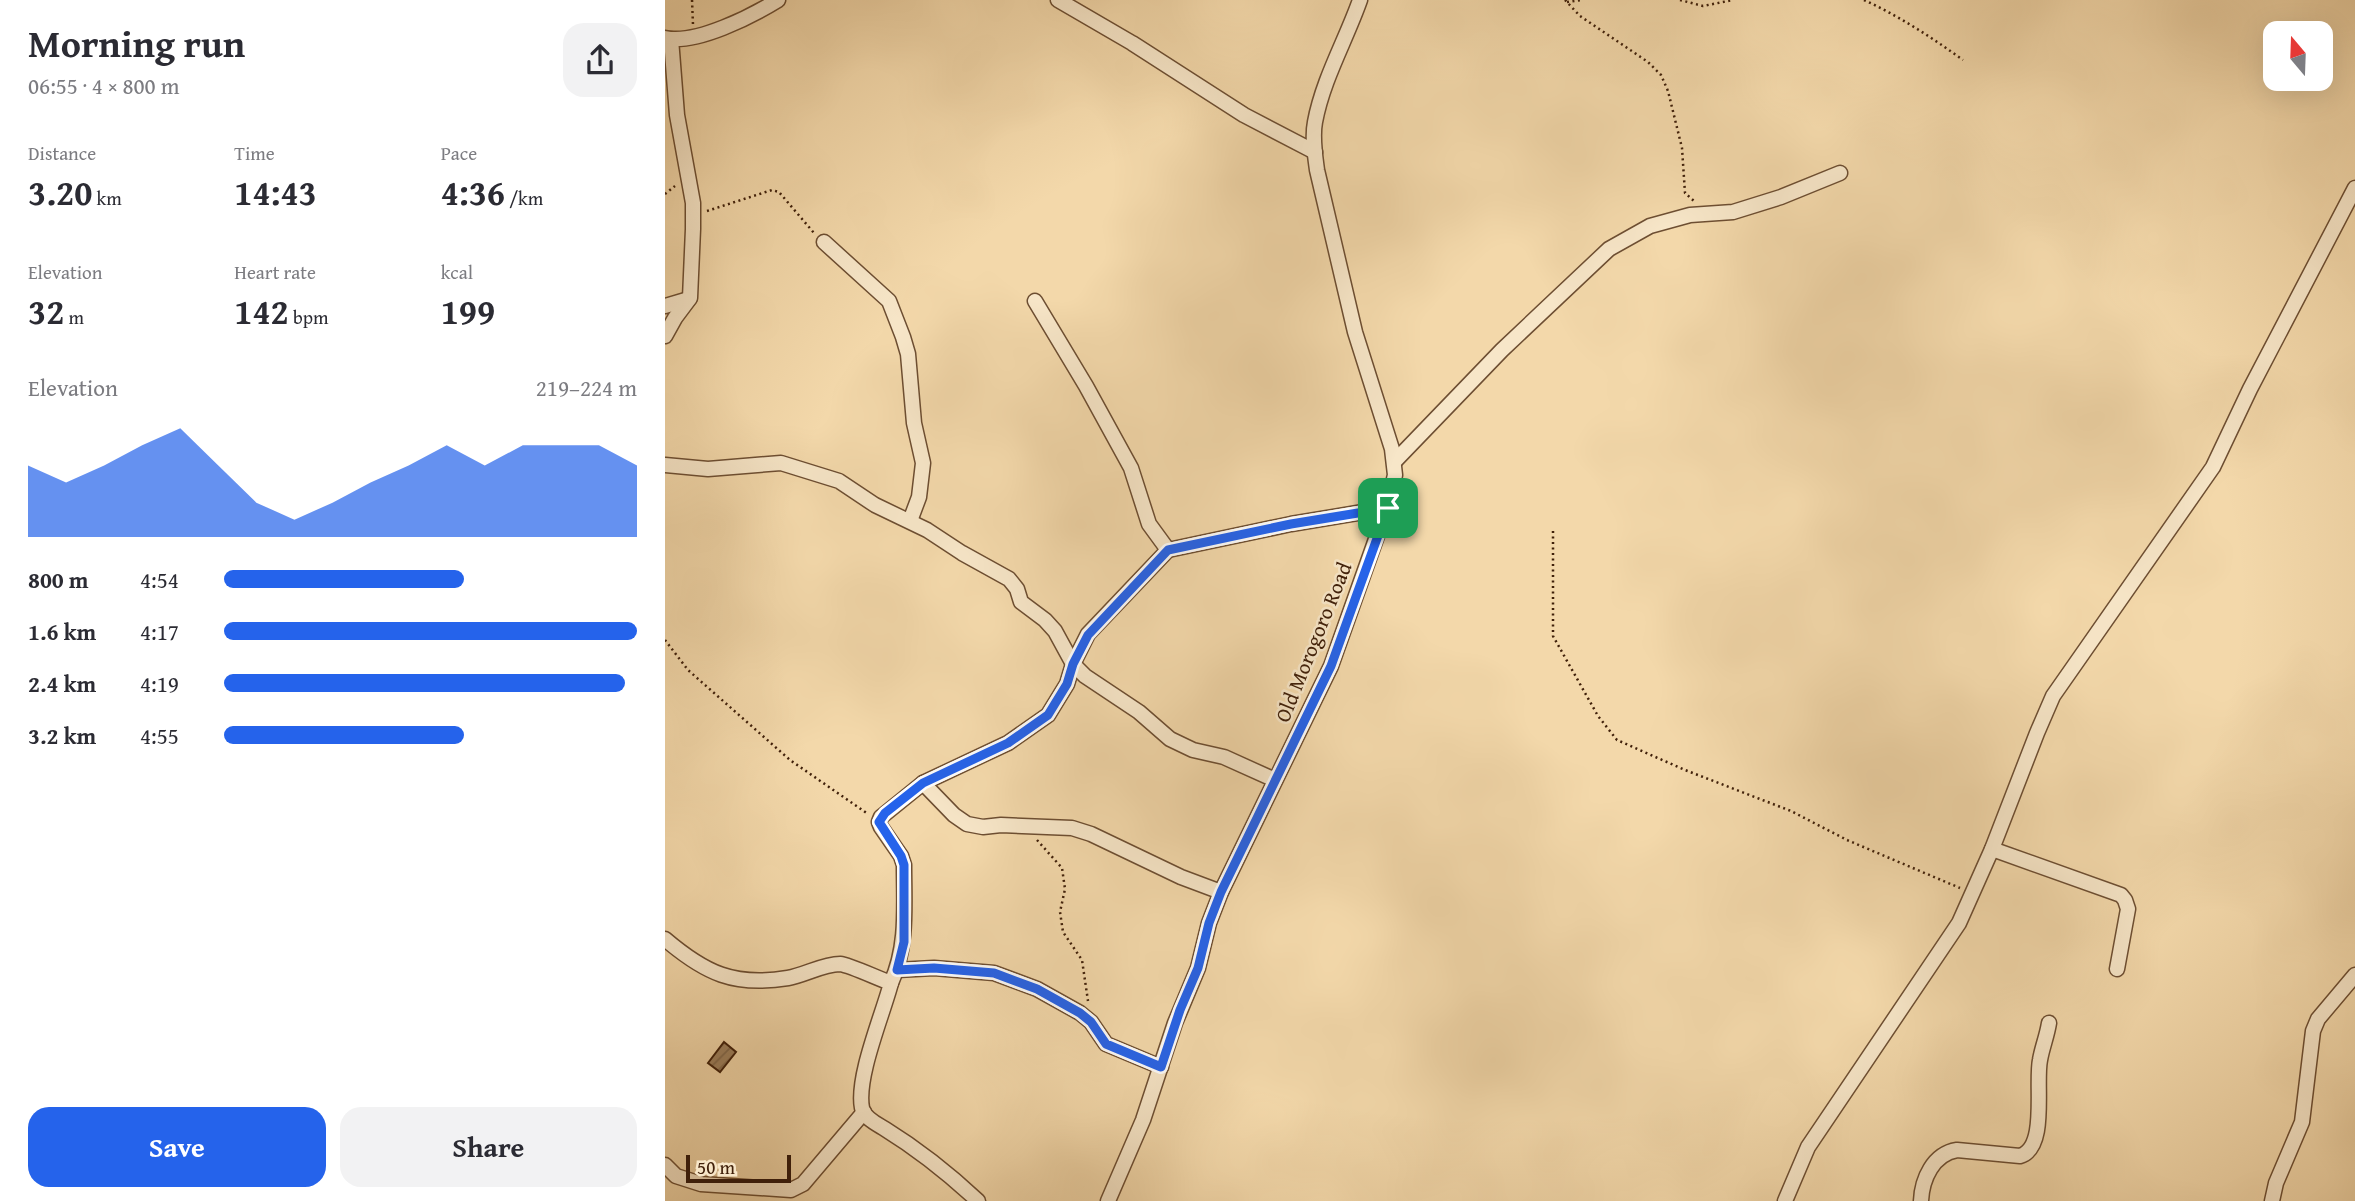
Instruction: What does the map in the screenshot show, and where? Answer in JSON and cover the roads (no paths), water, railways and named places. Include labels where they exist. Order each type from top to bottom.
[{"type":"street","points":[[665,336],[690,298],[693,218],[668,39],[694,36],[742,20],[778,0]]},
{"type":"street","points":[[1058,0],[1132,43],[1244,116],[1315,152]]},
{"type":"street","name":"Old Morogoro Road","points":[[1108,1201],[1143,1119],[1180,1010],[1198,968],[1209,923],[1221,892],[1331,666],[1388,508],[1395,475],[1395,461],[1355,332],[1315,152],[1315,123],[1322,97],[1360,0]]},
{"type":"street","points":[[1395,461],[1541,312],[1609,249],[1650,226],[1690,215],[1733,212],[1752,207],[1840,173]]},
{"type":"street","points":[[1785,1201],[1808,1147],[1959,923],[1992,849],[2053,696],[2213,467],[2250,389],[2355,188]]},
{"type":"street","points":[[824,242],[889,301],[903,337],[908,355],[914,423],[923,463],[919,497],[910,521]]},
{"type":"street","points":[[665,306],[690,298]]},
{"type":"street","points":[[1035,301],[1131,468],[1144,514],[1168,550]]},
{"type":"street","points":[[665,465],[708,469],[782,463],[839,481],[875,505],[910,521],[1009,579],[1017,589],[1023,605],[1045,620],[1055,631],[1073,664],[1099,687],[1139,712],[1180,745],[1224,757],[1275,779]]},
{"type":"street","points":[[978,1201],[943,1168],[864,1112],[862,1094],[866,1072],[904,942],[904,865],[879,822],[885,813],[923,783],[1008,743],[1039,723],[1058,701],[1088,635],[1168,550],[1388,508]]},
{"type":"street","points":[[923,783],[954,815],[967,824],[983,827],[1057,826],[1091,834],[1181,877],[1221,892]]},
{"type":"street","points":[[1992,849],[2120,895],[2128,909],[2117,969]]},
{"type":"street","points":[[665,939],[691,961],[719,975],[748,980],[788,978],[842,964],[894,976],[934,968],[994,973],[1037,989],[1080,1013],[1091,1022],[1106,1044],[1161,1067]]},
{"type":"street","points":[[2272,1201],[2276,1183],[2302,1122],[2313,1031],[2318,1019],[2355,975]]},
{"type":"street","points":[[1921,1201],[1928,1172],[1939,1156],[1947,1152],[1957,1150],[2020,1156],[2027,1154],[2034,1146],[2039,1107],[2040,1060],[2049,1023]]},
{"type":"street","points":[[665,1165],[676,1176],[701,1185],[791,1190],[803,1184],[864,1112]]}]
